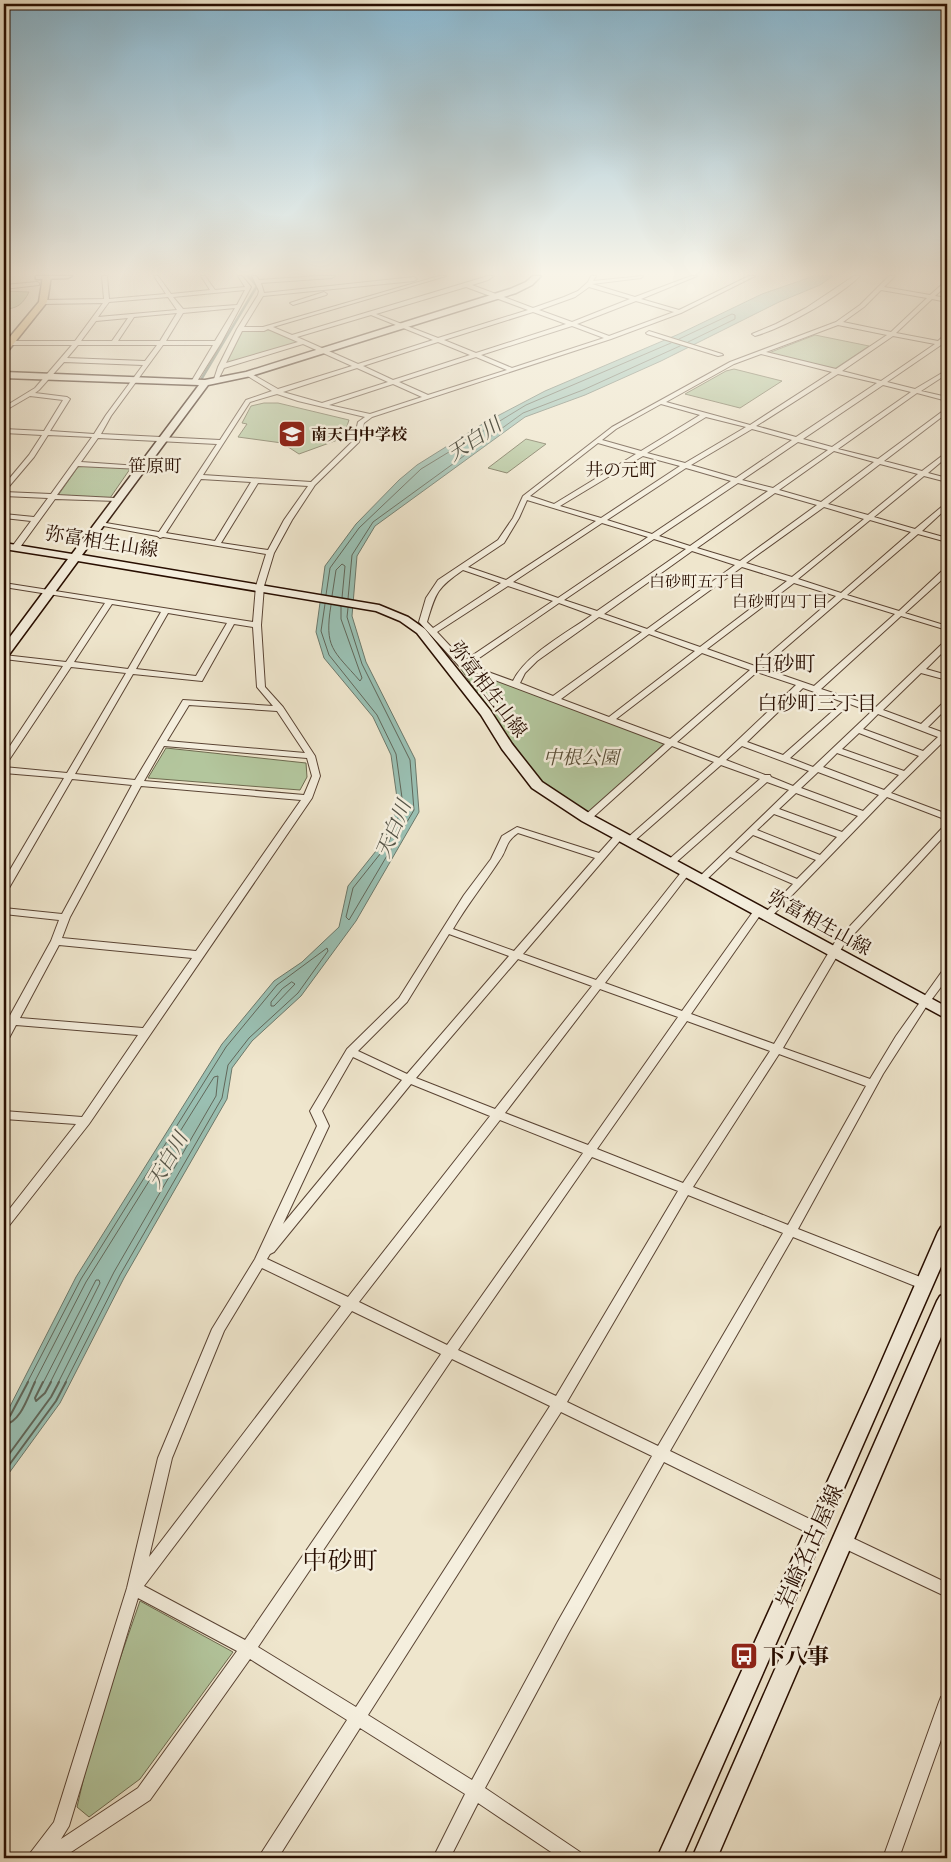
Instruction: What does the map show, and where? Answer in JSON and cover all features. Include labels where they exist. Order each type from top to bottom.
[{"type":"street","points":[[4,409],[38,389],[60,363]]},
{"type":"street","points":[[10,547],[54,497],[147,363]]},
{"type":"street","points":[[194,382],[206,363]]},
{"type":"street","points":[[215,381],[222,363]]},
{"type":"street","points":[[220,366],[231,363]]},
{"type":"street","points":[[4,375],[205,383],[248,374],[282,363]]},
{"type":"street","points":[[352,363],[427,396]]},
{"type":"street","points":[[160,536],[248,401],[369,363]]},
{"type":"street","points":[[322,406],[453,363]]},
{"type":"street","points":[[496,363],[513,370]]},
{"type":"street","points":[[4,1224],[85,1120],[307,798],[316,776],[311,756],[280,709],[261,687],[257,625],[270,553],[288,520],[313,484],[357,441],[361,422],[370,416],[427,396],[534,363]]},
{"type":"street","points":[[732,363],[614,428],[525,497],[516,518],[501,540],[441,582],[430,598],[424,622],[463,665],[516,683],[864,814]]},
{"type":"street","points":[[803,363],[947,399]]},
{"type":"street","points":[[432,632],[508,584],[685,466],[751,427],[847,363]]},
{"type":"street","points":[[463,665],[910,363]]},
{"type":"street","points":[[516,683],[522,672],[534,659],[947,372]]},
{"type":"street","points":[[248,374],[278,392],[322,406],[370,416]]},
{"type":"street","points":[[4,653],[100,524],[115,500],[205,383]]},
{"type":"street","points":[[4,489],[32,456],[67,399],[28,394]]},
{"type":"street","points":[[659,402],[947,480]]},
{"type":"street","points":[[556,698],[739,563],[822,505],[947,410]]},
{"type":"street","points":[[555,506],[705,415]]},
{"type":"street","points":[[4,431],[222,442]]},
{"type":"street","points":[[598,441],[947,540]]},
{"type":"street","points":[[611,719],[793,580],[947,454]]},
{"type":"street","points":[[77,464],[139,468]]},
{"type":"street","points":[[199,477],[313,484]]},
{"type":"street","points":[[216,544],[256,480]]},
{"type":"street","points":[[4,494],[115,500]]},
{"type":"street","points":[[525,497],[654,535],[692,549],[947,628]]},
{"type":"street","points":[[587,818],[670,741],[757,670],[947,505]]},
{"type":"street","points":[[4,516],[36,519]]},
{"type":"street","points":[[100,524],[160,536],[270,553]]},
{"type":"street","name":"弥富相生山線","points":[[10,547],[264,587],[379,608],[404,619],[421,632],[486,714],[507,746],[537,785],[587,818],[624,839],[947,1014]]},
{"type":"street","points":[[48,1858],[144,1794],[248,1649],[450,1351],[590,1151],[762,913],[799,883],[864,814],[945,737],[878,711],[460,567]]},
{"type":"street","points":[[815,690],[947,571]]},
{"type":"street","points":[[4,586],[257,625]]},
{"type":"street","points":[[4,761],[109,603]]},
{"type":"street","points":[[4,888],[166,611]]},
{"type":"street","points":[[4,658],[199,679],[231,622]]},
{"type":"street","points":[[701,880],[794,788],[858,730],[947,644]]},
{"type":"street","points":[[920,670],[947,678]]},
{"type":"street","points":[[260,1261],[410,1079],[601,857],[741,743],[801,685]]},
{"type":"street","points":[[784,759],[848,701]]},
{"type":"street","points":[[4,1037],[56,941],[65,916],[138,783],[186,702],[280,709]]},
{"type":"street","points":[[922,728],[947,704]]},
{"type":"street","points":[[858,730],[925,754]]},
{"type":"street","points":[[163,743],[311,756]]},
{"type":"street","points":[[741,743],[947,817]]},
{"type":"street","points":[[836,750],[906,774]]},
{"type":"street","points":[[4,770],[307,798]]},
{"type":"street","points":[[670,863],[767,778]]},
{"type":"street","points":[[772,810],[844,836]]},
{"type":"street","points":[[268,1858],[560,1404],[686,1188],[777,1049],[834,952],[947,828]]},
{"type":"street","points":[[37,1858],[61,1826],[134,1588],[165,1458],[218,1329],[260,1261],[323,1126],[316,1111],[351,1052],[403,1000],[469,895],[496,859],[505,838],[517,830],[601,857]]},
{"type":"street","points":[[751,831],[822,859]]},
{"type":"street","points":[[728,853],[799,883]]},
{"type":"street","points":[[134,1588],[350,1304],[686,872]]},
{"type":"street","points":[[4,911],[65,916]]},
{"type":"street","points":[[447,930],[873,1084]]},
{"type":"street","points":[[56,941],[199,955]]},
{"type":"street","points":[[441,1858],[475,1791],[661,1453],[791,1230],[873,1084],[923,1002],[947,972]]},
{"type":"street","points":[[12,1021],[145,1032]]},
{"type":"street","points":[[351,1052],[410,1079],[924,1284]]},
{"type":"street","points":[[4,1115],[85,1120]]},
{"type":"street","name":"岩崎名古屋線","points":[[669,1858],[947,1232]]},
{"type":"street","points":[[260,1261],[560,1404],[816,1530]]},
{"type":"street","name":"岩崎名古屋線","points":[[704,1858],[947,1300]]},
{"type":"street","points":[[842,1540],[947,1590]]},
{"type":"street","points":[[134,1588],[248,1649],[475,1791],[574,1858]]},
{"type":"street","points":[[891,1858],[947,1702]]},
{"type":"green space","points":[[803,363],[844,363],[833,370]]},
{"type":"green space","points":[[734,369],[782,381],[740,408],[685,394],[726,371]]},
{"type":"green space","points":[[264,403],[278,403],[349,420],[343,438],[299,454],[282,443],[238,437],[247,424],[242,423],[251,406]]},
{"type":"green space","points":[[526,439],[546,444],[507,473],[488,468]]},
{"type":"green space","points":[[78,467],[130,469],[110,498],[61,496],[59,494]]},
{"type":"green space","name":"中根公園","points":[[458,665],[667,741],[587,815],[541,784]]},
{"type":"green space","points":[[166,748],[306,763],[307,777],[300,790],[148,778]]},
{"type":"green space","points":[[140,1601],[233,1652],[140,1779],[89,1817],[77,1807],[94,1734]]},
{"type":"water","name":"天白川","points":[[611,363],[657,363],[585,395],[525,417],[375,526],[357,556],[352,616],[366,662],[415,759],[419,812],[356,921],[301,996],[252,1041],[232,1068],[227,1099],[124,1278],[60,1403],[4,1480],[4,1418],[76,1277],[222,1044],[274,981],[302,962],[339,927],[348,886],[384,841],[398,805],[391,755],[373,717],[324,658],[316,632],[325,566],[356,524],[399,480],[417,465],[484,423],[545,391]]},
{"type":"waterway","points":[[202,378],[211,363]]},
{"type":"place","name":"南天白中学校","points":[[292,434]]},
{"type":"place","name":"下八事","points":[[744,1656]]},
{"type":"district","name":"笹原町","points":[[155,466]]},
{"type":"district","name":"井の元町","points":[[621,470]]},
{"type":"district","name":"白砂町五丁目","points":[[697,581]]},
{"type":"district","name":"白砂町四丁目","points":[[780,601]]},
{"type":"district","name":"白砂町","points":[[784,664]]},
{"type":"district","name":"白砂町三丁目","points":[[817,703]]},
{"type":"district","name":"中砂町","points":[[340,1560]]}]
